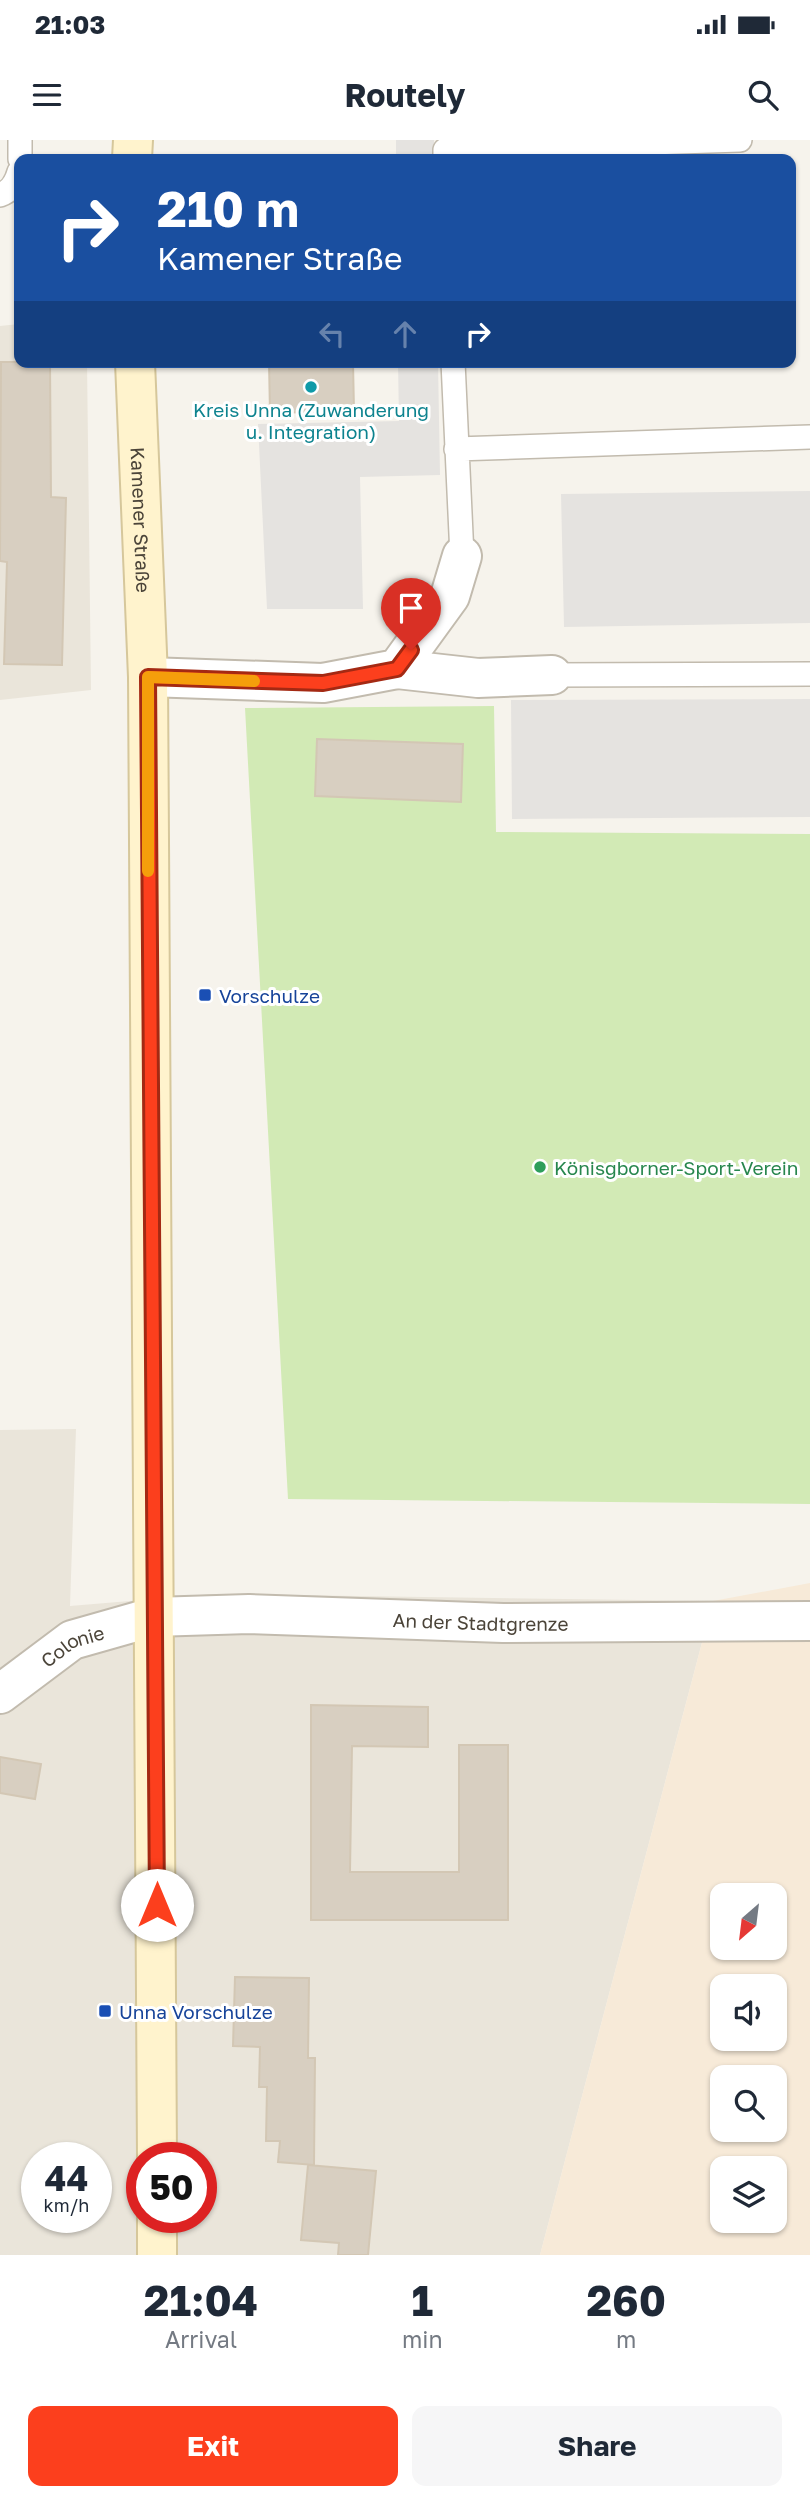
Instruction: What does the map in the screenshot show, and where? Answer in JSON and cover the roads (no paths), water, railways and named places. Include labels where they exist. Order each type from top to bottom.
[{"type":"main road","name":"Kamener Straße","points":[[135,368],[148,677],[153,1617],[157,1747],[157,2142]]},
{"type":"main road","points":[[157,2233],[157,2255]]},
{"type":"street","points":[[397,669],[450,596],[462,556]]},
{"type":"street","points":[[148,677],[323,683],[397,669],[478,678],[552,675]]},
{"type":"street","name":"An der Stadtgrenze","points":[[153,1617],[249,1614],[503,1623],[810,1621]]},
{"type":"street","name":"Colonie","points":[[0,1694],[72,1640],[153,1617]]},
{"type":"lane","points":[[445,154],[445,150],[740,140]]},
{"type":"lane","points":[[0,195],[8,192],[14,184]]},
{"type":"lane","points":[[453,368],[462,556]]},
{"type":"lane","points":[[456,449],[810,437]]},
{"type":"lane","points":[[552,675],[810,674]]},
{"type":"place","name":"Kreis Unna (Zuwanderung u. Integration)","points":[[311,387]]},
{"type":"place","name":"Vorschulze","points":[[205,995]]},
{"type":"place","name":"Könisgborner-Sport-Verein","points":[[540,1167]]},
{"type":"place","name":"Unna Vorschulze","points":[[105,2011]]}]
